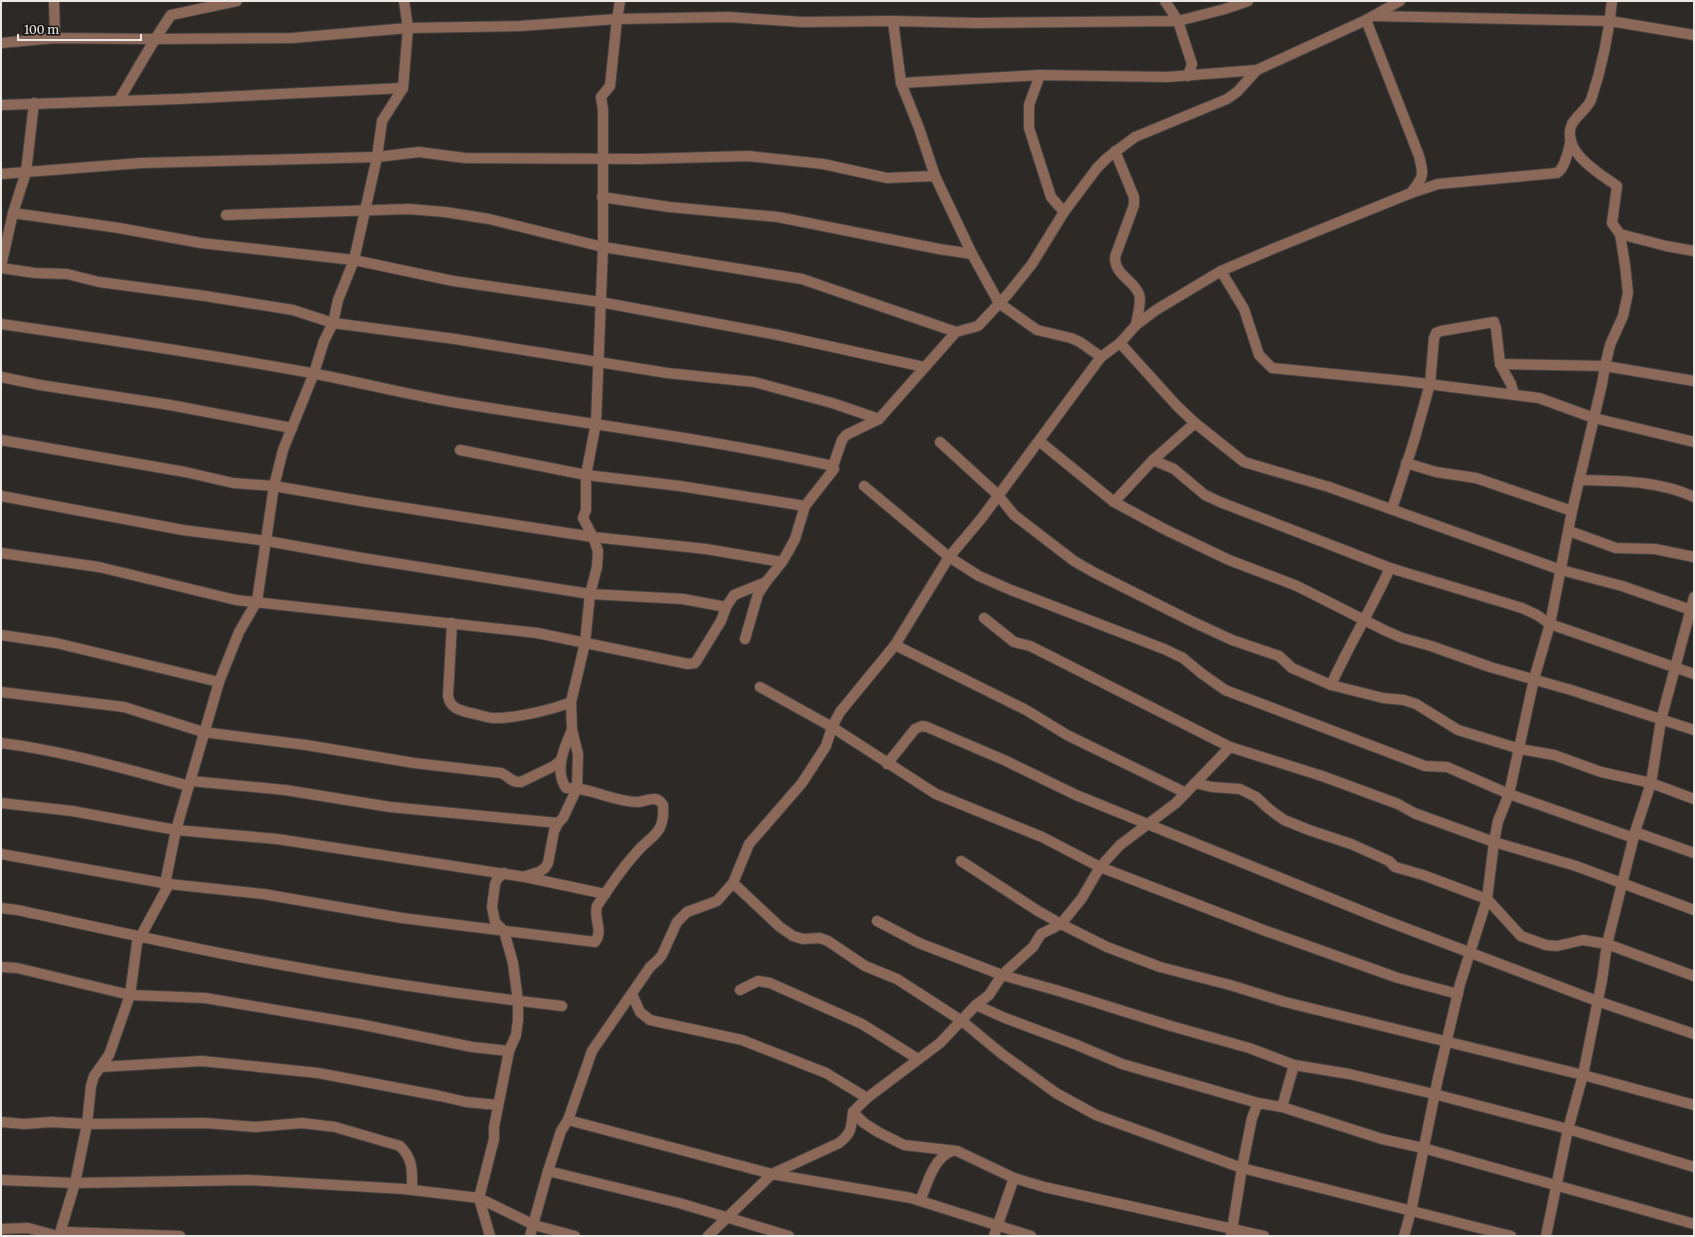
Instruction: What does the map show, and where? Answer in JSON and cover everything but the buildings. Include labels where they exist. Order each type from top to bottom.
[{"type":"street","points":[[54,1],[56,38]]},
{"type":"street","points":[[119,100],[154,40],[171,15],[237,1]]},
{"type":"street","points":[[169,884],[166,879],[176,830],[190,784],[203,732],[219,682],[239,632],[256,602],[261,566],[267,541],[274,486],[283,450],[314,373],[324,341],[333,323],[338,300],[354,260],[366,211],[377,156],[382,121],[403,88],[408,28],[404,1]]},
{"type":"street","points":[[525,877],[539,872],[545,868],[548,863],[552,839],[558,823],[563,818],[577,788],[578,754],[572,730],[571,702],[585,642],[590,594],[597,567],[598,551],[593,537],[583,518],[586,510],[586,475],[596,423],[603,247],[601,98],[610,86],[620,1]]},
{"type":"street","points":[[1165,1],[1178,21],[1192,64],[1188,76]]},
{"type":"street","points":[[1,43],[56,38],[154,40],[292,38],[408,28],[520,26],[617,20],[729,17],[802,22],[893,21],[976,23],[1178,21],[1248,1]]},
{"type":"street","points":[[901,83],[1040,75],[1167,77],[1257,70],[1369,18],[1400,1]]},
{"type":"street","points":[[530,1236],[561,1131],[568,1120],[592,1051],[650,967],[662,955],[677,922],[686,912],[717,901],[733,883],[749,844],[802,783],[826,746],[832,727],[840,712],[895,645],[949,558],[998,496],[1102,357],[1120,343],[1136,325],[1179,295],[1221,271],[1275,248],[1411,193],[1438,184],[1558,173],[1561,171],[1571,140],[1571,129],[1573,123],[1590,101],[1610,21],[1612,1]]},
{"type":"street","points":[[1369,18],[1610,21],[1694,34]]},
{"type":"street","points":[[1369,18],[1419,156],[1422,169],[1422,178],[1411,193]]},
{"type":"street","points":[[893,21],[901,83],[919,128],[935,176],[972,254],[999,303],[1037,330],[1071,338],[1080,342],[1102,357]]},
{"type":"street","points":[[745,639],[758,594],[782,562],[795,538],[805,506],[834,470],[833,466],[842,440],[846,435],[879,419],[956,332],[978,326],[1032,264],[1064,212],[1097,168],[1115,151],[1125,143],[1146,132],[1227,99],[1237,92],[1257,70]]},
{"type":"street","points":[[1040,75],[1029,105],[1029,128],[1051,197],[1064,212]]},
{"type":"street","points":[[1,105],[403,88]]},
{"type":"street","points":[[34,103],[26,172],[13,213],[1,267],[35,273],[67,274],[99,282],[205,296],[286,309],[333,323],[455,339],[667,373],[754,382],[832,403],[879,419]]},
{"type":"street","points":[[1404,1236],[1411,1211],[1434,1094],[1458,994],[1469,952],[1487,899],[1498,821],[1509,794],[1534,679],[1550,624],[1572,511],[1602,384],[1604,366],[1610,345],[1623,316],[1628,294],[1620,234],[1612,223],[1617,186],[1584,162],[1575,150],[1571,140]]},
{"type":"street","points":[[1115,151],[1134,197],[1134,205],[1115,257],[1115,263],[1117,269],[1139,294],[1140,301],[1136,325]]},
{"type":"street","points":[[1,174],[141,164],[377,156],[419,152],[465,158],[602,159],[748,156],[823,164],[887,178],[935,176]]},
{"type":"street","points":[[602,197],[669,207],[778,217],[939,249],[972,254]]},
{"type":"street","points":[[226,215],[409,209],[489,219],[603,247],[802,279],[956,332]]},
{"type":"street","points":[[13,213],[119,228],[201,243],[354,260],[454,281],[600,302],[778,335],[924,367]]},
{"type":"street","points":[[1620,234],[1666,246],[1694,251]]},
{"type":"street","points":[[1221,271],[1244,309],[1259,354],[1272,368],[1430,384],[1539,398],[1594,418],[1694,442]]},
{"type":"street","points":[[1392,509],[1414,441],[1430,384],[1434,338],[1436,333],[1440,331],[1494,322],[1500,364],[1511,384],[1514,394]]},
{"type":"street","points":[[1,324],[207,354],[314,373],[450,401],[596,423],[777,454],[833,466]]},
{"type":"street","points":[[1120,343],[1177,406],[1195,423],[1244,462],[1329,487],[1561,570],[1622,586],[1692,610]]},
{"type":"street","points":[[1500,364],[1604,366],[1694,381]]},
{"type":"street","points":[[1,377],[40,386],[170,405],[292,428]]},
{"type":"street","points":[[1114,502],[1153,460],[1195,423]]},
{"type":"street","points":[[1,440],[185,472],[233,483],[274,486],[593,537],[706,549],[782,562]]},
{"type":"street","points":[[1039,441],[1114,502],[1166,530],[1229,560],[1297,586],[1402,638],[1431,646],[1490,667],[1534,679],[1694,730]]},
{"type":"street","points":[[940,442],[998,496],[1014,515],[1074,560],[1095,573],[1232,640],[1279,656],[1292,668],[1331,685],[1383,698],[1404,700],[1416,704],[1458,730],[1520,749],[1554,755],[1602,772],[1651,783],[1694,799]]},
{"type":"street","points":[[460,450],[586,475],[680,486],[805,506]]},
{"type":"street","points":[[1153,460],[1174,469],[1205,495],[1220,502],[1390,568],[1522,608],[1537,615],[1550,624],[1694,674]]},
{"type":"street","points":[[1406,463],[1436,472],[1476,478],[1572,511]]},
{"type":"street","points":[[1579,480],[1642,484],[1683,491],[1694,497]]},
{"type":"street","points":[[864,486],[949,558],[979,576],[1011,590],[1164,649],[1183,658],[1225,690],[1426,766],[1447,767],[1509,794],[1694,853]]},
{"type":"street","points":[[1,496],[183,530],[267,541],[590,594],[683,599],[726,607]]},
{"type":"street","points":[[1569,531],[1616,548],[1656,549],[1694,556]]},
{"type":"street","points":[[1,553],[99,567],[236,600],[537,633],[692,664],[697,660],[711,638],[721,621],[726,607],[734,596],[766,582]]},
{"type":"street","points":[[1331,685],[1345,653],[1375,602],[1390,568]]},
{"type":"street","points":[[1546,1236],[1568,1129],[1583,1075],[1607,944],[1634,835],[1651,783],[1661,720],[1692,610],[1694,597]]},
{"type":"street","points":[[984,618],[1014,642],[1030,646],[1230,747],[1322,776],[1398,804],[1414,813],[1494,842],[1576,866],[1694,910]]},
{"type":"street","points":[[452,623],[448,696],[453,707],[491,718],[550,709],[571,702]]},
{"type":"street","points":[[1,635],[56,643],[219,682]]},
{"type":"street","points":[[895,645],[1026,710],[1067,735],[1186,793]]},
{"type":"street","points":[[760,688],[832,727],[887,764],[936,794],[1036,835],[1100,866],[1266,931],[1398,978],[1458,994]]},
{"type":"street","points":[[1,692],[124,707],[203,732],[306,745],[414,763],[501,773],[506,775],[515,783],[521,782],[554,766],[561,760]]},
{"type":"street","points":[[887,764],[915,729],[922,726],[1004,760],[1076,795],[1379,918],[1597,1001],[1694,1034]]},
{"type":"street","points":[[1,854],[169,884],[263,894],[402,918],[595,942],[600,932],[596,911],[597,906],[636,853],[655,837],[663,822],[663,805],[658,800],[652,798],[638,802],[614,798],[577,788],[566,788],[564,784],[561,760],[572,730]]},
{"type":"street","points":[[1,743],[30,746],[190,784],[285,790],[390,807],[558,823]]},
{"type":"street","points":[[708,1236],[772,1174],[839,1143],[848,1136],[851,1129],[853,1112],[867,1098],[940,1043],[976,1005],[989,995],[1002,975],[1033,947],[1041,934],[1061,924],[1082,898],[1100,866],[1120,845],[1149,824],[1186,793],[1230,747]]},
{"type":"street","points":[[1195,783],[1212,787],[1240,790],[1256,797],[1269,809],[1290,822],[1351,844],[1389,861],[1395,867],[1423,875],[1487,899],[1521,936],[1546,945],[1557,946],[1583,940],[1607,944],[1694,976]]},
{"type":"street","points":[[1,803],[72,811],[176,830],[277,839],[504,873],[605,894]]},
{"type":"street","points":[[962,861],[1038,911],[1061,924],[1108,947],[1160,967],[1307,1008],[1583,1075],[1694,1105]]},
{"type":"street","points":[[490,1236],[479,1198],[494,1139],[494,1127],[509,1051],[516,1035],[518,1020],[518,1001],[514,968],[504,931],[494,922],[492,907],[495,884],[497,879],[504,873]]},
{"type":"street","points":[[733,883],[780,927],[793,936],[803,939],[820,938],[828,941],[865,966],[897,979],[920,992],[962,1021],[1002,1054],[1056,1093],[1096,1115],[1242,1168],[1511,1236]]},
{"type":"street","points":[[59,1236],[75,1183],[87,1124],[91,1086],[94,1076],[109,1055],[130,995],[137,943],[169,884]]},
{"type":"street","points":[[1,908],[17,910],[271,963],[382,982],[562,1006]]},
{"type":"street","points":[[877,921],[903,936],[919,943],[1002,975],[1059,991],[1170,1026],[1249,1048],[1294,1065],[1349,1074],[1434,1094],[1568,1129],[1694,1167]]},
{"type":"street","points":[[1,967],[17,968],[130,995],[205,998],[359,1024],[472,1047],[509,1051]]},
{"type":"street","points":[[740,990],[758,981],[770,983],[862,1024],[918,1059]]},
{"type":"street","points":[[632,994],[640,1012],[650,1020],[742,1040],[826,1073],[867,1098]]},
{"type":"street","points":[[976,1005],[1122,1064],[1258,1103],[1282,1107],[1382,1139],[1423,1148],[1556,1187],[1694,1224]]},
{"type":"street","points":[[101,1066],[202,1061],[318,1073],[466,1102],[498,1105]]},
{"type":"street","points":[[1282,1107],[1294,1065]]},
{"type":"street","points":[[1232,1232],[1242,1168],[1252,1118],[1258,1103]]},
{"type":"street","points":[[853,1112],[864,1123],[904,1145],[950,1152]]},
{"type":"street","points":[[568,1120],[772,1174],[911,1198],[1031,1236]]},
{"type":"street","points":[[1,1122],[24,1124],[50,1122],[87,1124],[205,1123],[255,1127],[302,1123],[335,1127],[400,1146],[406,1152],[412,1164],[412,1190]]},
{"type":"street","points":[[920,1201],[937,1163],[944,1154],[957,1151],[1014,1178],[1044,1187],[1232,1232],[1264,1236]]},
{"type":"street","points":[[548,1171],[678,1203],[789,1236]]},
{"type":"street","points":[[994,1236],[1014,1178]]},
{"type":"street","points":[[1,1180],[75,1183],[248,1180],[310,1182],[412,1190],[479,1198],[534,1225],[575,1236]]},
{"type":"street","points":[[1,1229],[28,1228],[59,1236],[66,1232],[180,1236]]}]
